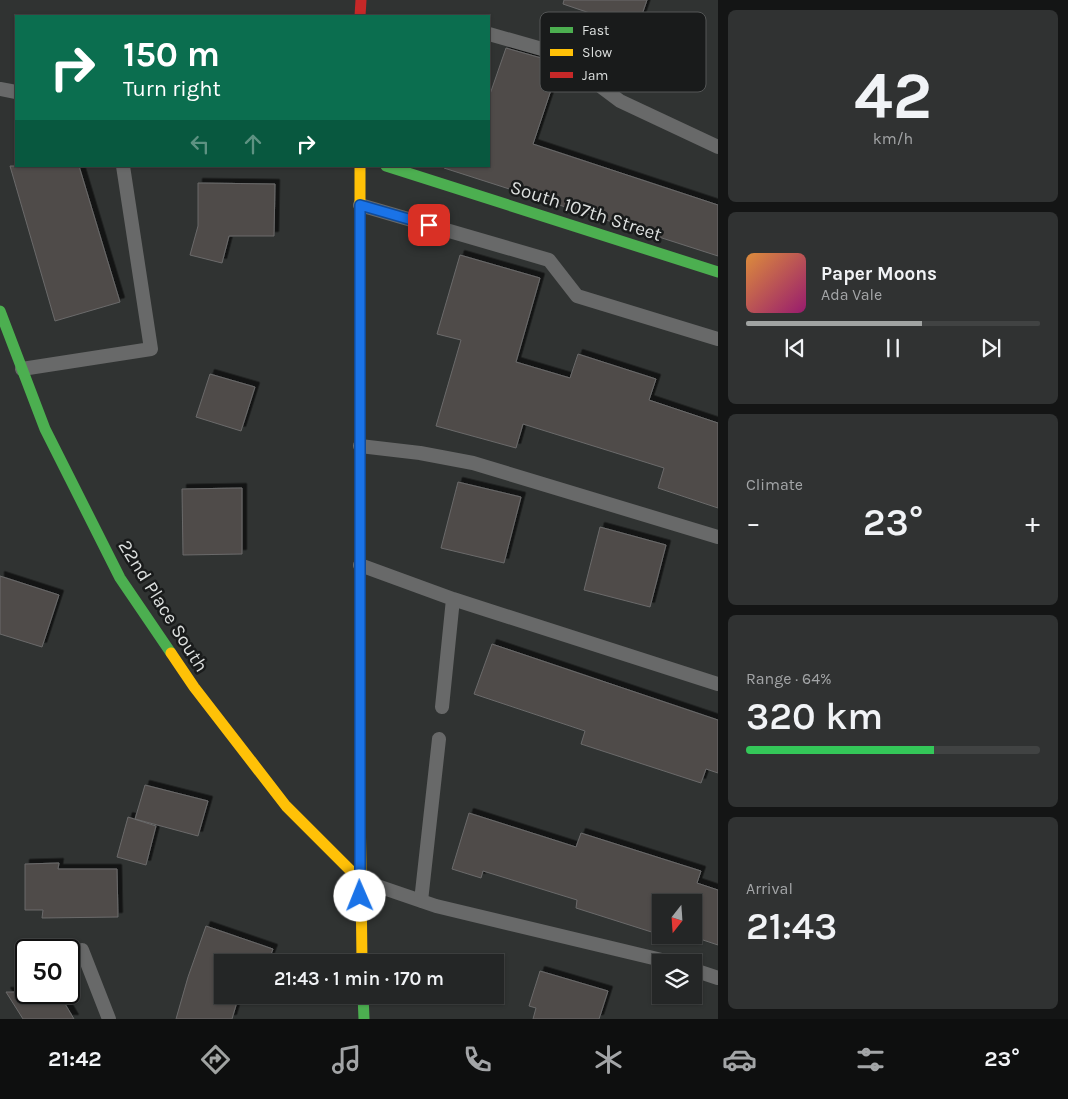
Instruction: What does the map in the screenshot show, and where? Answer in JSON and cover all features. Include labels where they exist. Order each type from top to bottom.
[{"type":"street","points":[[360,15],[361,0]]},
{"type":"street","points":[[360,167],[360,880],[362,954]]},
{"type":"street","name":"South 107th Street","points":[[389,167],[718,272]]},
{"type":"street","name":"22nd Place South","points":[[0,311],[45,429],[120,578],[194,687],[286,806],[360,880]]},
{"type":"street","points":[[363,1004],[364,1019]]},
{"type":"lane","points":[[490,34],[540,48]]},
{"type":"lane","points":[[0,90],[15,92]]},
{"type":"lane","points":[[608,92],[620,101],[718,147]]},
{"type":"lane","points":[[22,370],[151,349],[123,167]]},
{"type":"lane","points":[[360,205],[549,260],[577,296],[718,339]]},
{"type":"lane","points":[[360,446],[420,453],[473,463],[718,538]]},
{"type":"lane","points":[[360,565],[453,599],[718,684]]},
{"type":"lane","points":[[442,707],[453,599]]},
{"type":"lane","points":[[422,901],[439,739]]},
{"type":"lane","points":[[360,880],[436,906],[652,958]]},
{"type":"lane","points":[[82,950],[108,1019]]},
{"type":"lane","points":[[702,973],[718,978]]},
{"type":"building","points":[[564,0],[647,0],[643,12],[587,12],[563,4]]},
{"type":"building","points":[[506,48],[540,58],[540,92],[550,92],[533,144],[718,205],[718,256],[444,168],[490,167],[490,94]]},
{"type":"building","points":[[10,166],[79,167],[120,302],[55,321]]},
{"type":"building","points":[[198,183],[275,184],[274,236],[229,236],[222,263],[190,255],[198,226]]},
{"type":"building","points":[[460,255],[540,278],[516,362],[570,378],[578,354],[656,379],[649,400],[718,423],[718,508],[658,488],[664,468],[523,424],[516,448],[436,426],[461,340],[437,334]]},
{"type":"building","points":[[210,374],[255,387],[241,431],[196,417]]},
{"type":"building","points":[[458,482],[521,497],[504,563],[441,548]]},
{"type":"building","points":[[242,488],[242,554],[183,555],[182,489]]},
{"type":"building","points":[[600,527],[666,545],[650,607],[584,590]]},
{"type":"building","points":[[0,576],[59,595],[42,647],[0,634]]},
{"type":"building","points":[[492,644],[718,720],[718,773],[706,769],[701,783],[581,744],[585,731],[474,694]]},
{"type":"building","points":[[145,785],[208,801],[198,836],[135,819]]},
{"type":"building","points":[[469,813],[576,847],[581,833],[701,871],[697,883],[718,890],[718,945],[702,940],[702,894],[652,894],[652,932],[576,908],[577,900],[483,871],[481,878],[452,869]]},
{"type":"building","points":[[128,817],[156,826],[146,865],[117,857]]},
{"type":"building","points":[[59,863],[58,869],[117,869],[118,917],[42,918],[43,910],[25,910],[25,864]]},
{"type":"building","points":[[206,926],[273,949],[271,954],[214,954],[214,1004],[236,1004],[232,1019],[176,1019]]},
{"type":"building","points":[[540,971],[608,991],[599,1019],[533,1019],[536,1008],[529,1006]]},
{"type":"building","points":[[6,992],[15,992],[15,1004],[65,1004],[74,1019],[23,1019]]},
{"type":"traffic: fast","points":[[389,167],[718,272]]},
{"type":"traffic: fast","points":[[0,311],[45,429],[120,578],[171,653]]},
{"type":"traffic: fast","points":[[363,1004],[364,1019]]},
{"type":"traffic: slow","points":[[360,167],[360,469]]},
{"type":"traffic: slow","points":[[171,653],[194,687],[286,806],[360,880]]},
{"type":"traffic: slow","points":[[360,795],[362,954]]},
{"type":"traffic: jam","points":[[360,15],[361,0]]},
{"type":"traffic: jam","points":[[360,469],[360,795]]},
{"type":"route","points":[[360,896],[360,205],[429,225]]}]
